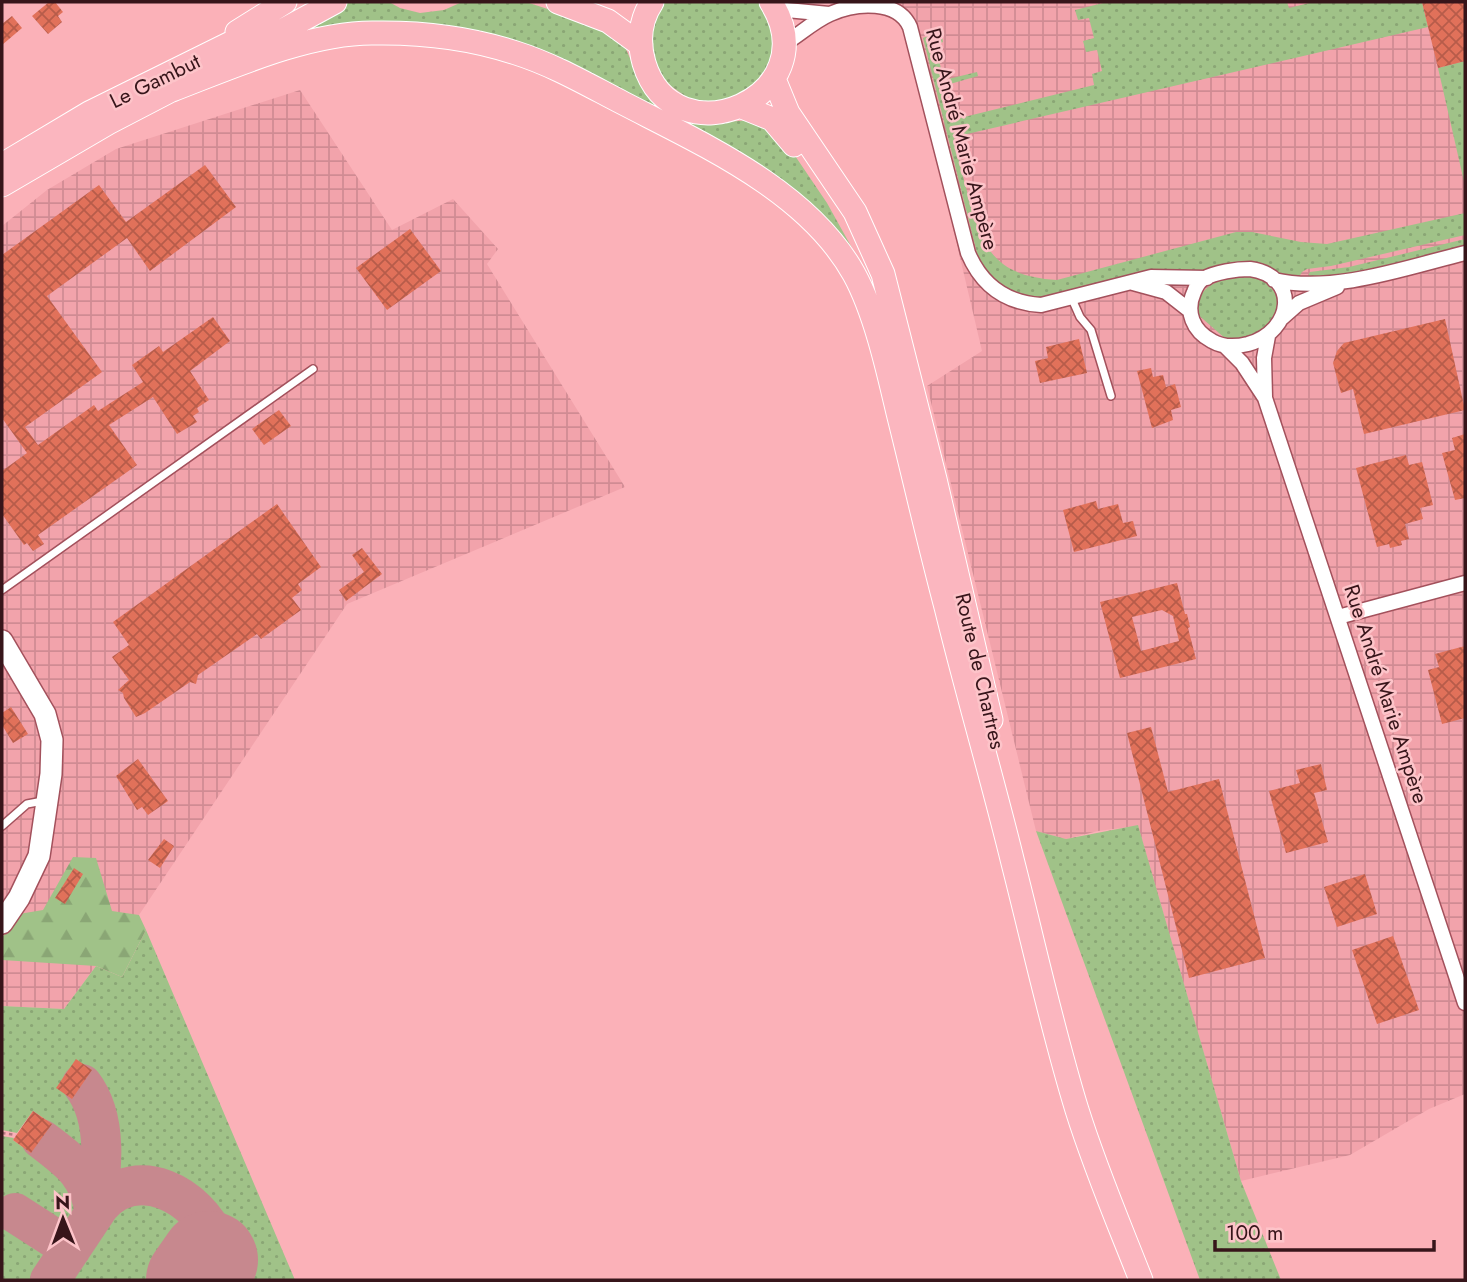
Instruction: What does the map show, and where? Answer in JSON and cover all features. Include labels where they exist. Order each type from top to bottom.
[{"type":"main road","points":[[139,87],[262,18],[285,2]]},
{"type":"main road","name":"Le Gambut","points":[[2,165],[89,113],[311,2]]},
{"type":"main road","points":[[172,90],[335,2]]},
{"type":"main road","points":[[558,2],[608,21],[640,45]]},
{"type":"main road","points":[[652,2],[644,19],[640,45],[650,78],[665,96],[675,103],[696,112],[708,113],[742,107],[760,95],[774,79],[784,44],[782,26],[774,5]]},
{"type":"main road","points":[[172,90],[267,54],[368,32],[426,35],[476,42],[550,65],[694,140],[743,169],[795,205],[837,248],[856,277],[888,372]]},
{"type":"main road","name":"Route de Chartres","points":[[774,79],[788,113],[855,212],[883,274],[1070,1041],[1098,1137],[1154,1280]]},
{"type":"main road","name":"Le Gambut","points":[[2,185],[172,90]]},
{"type":"main road","points":[[742,107],[772,119],[783,129],[842,218],[868,278],[946,609],[1064,1063],[1090,1150],[1141,1280]]},
{"type":"street","name":"Rue André Marie Ampère","points":[[784,44],[830,14],[881,2],[896,7],[903,13],[910,27],[964,239],[973,265],[997,292],[1017,302],[1041,305],[1160,276],[1207,278]]},
{"type":"street","name":"Rue André Marie Ampère","points":[[774,5],[830,14]]},
{"type":"street","points":[[1361,278],[1293,307],[1268,336],[1241,346],[1225,346],[1210,340],[1199,331],[1189,310],[1197,286],[1207,278],[1246,269],[1261,272],[1274,280],[1304,284],[1361,278],[1465,253]]},
{"type":"street","points":[[1274,280],[1284,296],[1285,309],[1282,318]]},
{"type":"street","name":"Rue André Marie Ampère","points":[[1131,283],[1166,292],[1189,310]]},
{"type":"street","name":"Rue André Marie Ampère","points":[[1265,398],[1264,358],[1268,336]]},
{"type":"street","name":"Rue André Marie Ampère","points":[[1225,346],[1242,363],[1265,398],[1465,1003]]},
{"type":"street","points":[[1338,617],[1465,583]]},
{"type":"street","points":[[2,641],[45,714],[52,740],[39,856],[19,898],[2,923]]},
{"type":"lane","points":[[1072,299],[1080,317],[1091,330],[1111,396]]},
{"type":"lane","points":[[2,590],[313,369]]},
{"type":"lane","points":[[2,826],[27,804],[47,800]]},
{"type":"path","points":[[2,1133],[16,1135]]},
{"type":"shaded area","points":[[900,2],[1465,2],[1465,1094],[1429,1109],[1350,1155],[1241,1181],[1138,826],[1098,831],[1066,839],[1036,831],[927,386],[982,351]]},
{"type":"shaded area","points":[[300,90],[392,230],[453,199],[498,249],[487,264],[625,487],[347,604],[139,915],[64,1009],[2,1006],[2,226],[47,190],[116,149]]},
{"type":"green space","points":[[347,2],[389,2],[420,13],[444,10],[462,2],[526,2],[588,22],[618,39],[625,47],[641,83],[657,104],[667,112],[699,124],[751,120],[783,138],[827,203],[852,248],[846,246],[820,222],[541,54],[284,34]]},
{"type":"green space","points":[[663,2],[761,2],[775,33],[768,73],[736,101],[695,103],[661,79],[649,40],[657,10]]},
{"type":"green space","points":[[1107,2],[1287,2],[1289,8],[1313,2],[1422,2],[1428,27],[954,137],[979,230],[986,245],[1005,266],[1019,273],[1057,280],[1236,232],[1327,244],[1465,213],[1465,235],[1331,266],[1307,269],[1298,279],[1279,274],[1260,264],[1246,262],[1203,272],[1051,297],[1028,296],[1008,289],[991,276],[978,257],[923,38],[936,33],[942,37],[943,42],[935,45],[944,80],[977,72],[978,76],[943,86],[952,120],[1094,85],[1092,74],[1102,71],[1097,50],[1086,52],[1083,41],[1094,38],[1089,18],[1078,20],[1075,10]]},
{"type":"green space","points":[[1465,61],[1465,186],[1438,68]]},
{"type":"green space","points":[[1465,239],[1465,247],[1348,275],[1307,278],[1310,272],[1349,267]]},
{"type":"green space","points":[[1248,275],[1272,288],[1276,295],[1278,311],[1275,320],[1260,334],[1227,340],[1196,313],[1198,303],[1206,288],[1213,284]]},
{"type":"green space","points":[[1138,825],[1241,1181],[1281,1280],[1200,1280],[1036,831],[1066,839]]},
{"type":"green space","points":[[73,857],[96,858],[112,911],[139,915],[146,930],[122,977],[96,966],[2,960],[2,938],[19,914],[43,910]]},
{"type":"green space","points":[[146,930],[295,1280],[2,1280],[2,1136],[14,1138],[13,1140],[31,1153],[52,1124],[33,1111],[17,1133],[2,1130],[2,1006],[64,1009],[96,966],[122,977]]},
{"type":"building","points":[[49,2],[55,2],[63,12],[58,16],[62,22],[48,34],[32,16]]},
{"type":"building","points":[[1422,2],[1465,2],[1465,61],[1438,68]]},
{"type":"building","points":[[12,16],[22,28],[2,45],[2,24]]},
{"type":"building","points":[[205,165],[236,207],[150,271],[127,238],[47,296],[102,372],[25,427],[38,445],[94,405],[98,411],[143,382],[132,365],[159,346],[163,352],[213,317],[230,341],[190,371],[209,400],[197,408],[199,412],[193,416],[197,422],[177,434],[153,397],[109,425],[137,465],[38,535],[44,544],[33,551],[27,543],[24,545],[2,514],[2,471],[27,453],[2,418],[2,255],[99,185],[126,222]]},
{"type":"building","points":[[410,229],[441,271],[387,310],[356,268]]},
{"type":"building","points":[[1445,319],[1465,410],[1364,434],[1353,389],[1341,393],[1333,363],[1337,351],[1344,343]]},
{"type":"building","points":[[1079,339],[1087,373],[1040,383],[1035,361],[1048,358],[1046,347]]},
{"type":"building","points":[[1151,368],[1153,377],[1163,375],[1166,387],[1175,384],[1181,407],[1171,410],[1173,420],[1152,428],[1137,371]]},
{"type":"building","points":[[279,410],[291,426],[264,445],[252,429]]},
{"type":"building","points":[[1465,434],[1465,498],[1455,500],[1442,453],[1455,450],[1452,438]]},
{"type":"building","points":[[1406,455],[1409,465],[1422,462],[1433,505],[1420,508],[1423,519],[1405,524],[1409,539],[1401,541],[1402,545],[1377,547],[1356,468]]},
{"type":"building","points":[[1096,501],[1098,509],[1118,504],[1123,523],[1133,521],[1137,536],[1074,552],[1063,510]]},
{"type":"building","points":[[277,504],[321,567],[298,584],[302,590],[292,598],[301,610],[261,639],[257,634],[198,675],[196,684],[190,682],[136,717],[123,693],[118,690],[129,680],[112,657],[129,645],[113,622]]},
{"type":"building","points":[[362,548],[382,574],[346,601],[339,590],[364,572],[352,555]]},
{"type":"building","points":[[1177,583],[1187,614],[1196,659],[1120,678],[1100,602]],"holes":[[[1162,610],[1173,616],[1179,641],[1141,651],[1132,617]]]},
{"type":"building","points":[[1465,646],[1465,718],[1442,724],[1428,670],[1439,667],[1435,654]]},
{"type":"building","points":[[11,707],[28,734],[13,743],[2,725],[2,713]]},
{"type":"building","points":[[1151,727],[1168,792],[1219,779],[1265,958],[1189,978],[1127,733]]},
{"type":"building","points":[[138,759],[168,801],[148,815],[142,807],[137,810],[116,776]]},
{"type":"building","points":[[1321,764],[1327,790],[1314,793],[1328,842],[1286,853],[1269,791],[1300,783],[1296,770]]},
{"type":"building","points":[[164,839],[174,846],[160,868],[148,860]]},
{"type":"building","points":[[74,868],[83,874],[65,904],[55,898]]},
{"type":"building","points":[[1365,874],[1377,914],[1337,927],[1324,887]]},
{"type":"building","points":[[1393,936],[1419,1010],[1377,1024],[1352,950]]},
{"type":"building","points":[[76,1059],[92,1070],[72,1099],[56,1088]]},
{"type":"building","points":[[33,1111],[52,1124],[31,1153],[13,1140]]},
{"type":"taxiway","points":[[82,1084],[91,1098],[100,1129],[100,1180],[95,1212]]},
{"type":"taxiway","points":[[41,1139],[83,1178],[95,1212]]},
{"type":"taxiway","points":[[50,1280],[100,1205],[115,1193],[131,1186],[165,1190],[181,1198],[195,1210],[216,1240],[209,1260]]},
{"type":"taxiway","points":[[15,1213],[71,1249]]},
{"type":"runway","points":[[195,1280],[209,1260]]}]
